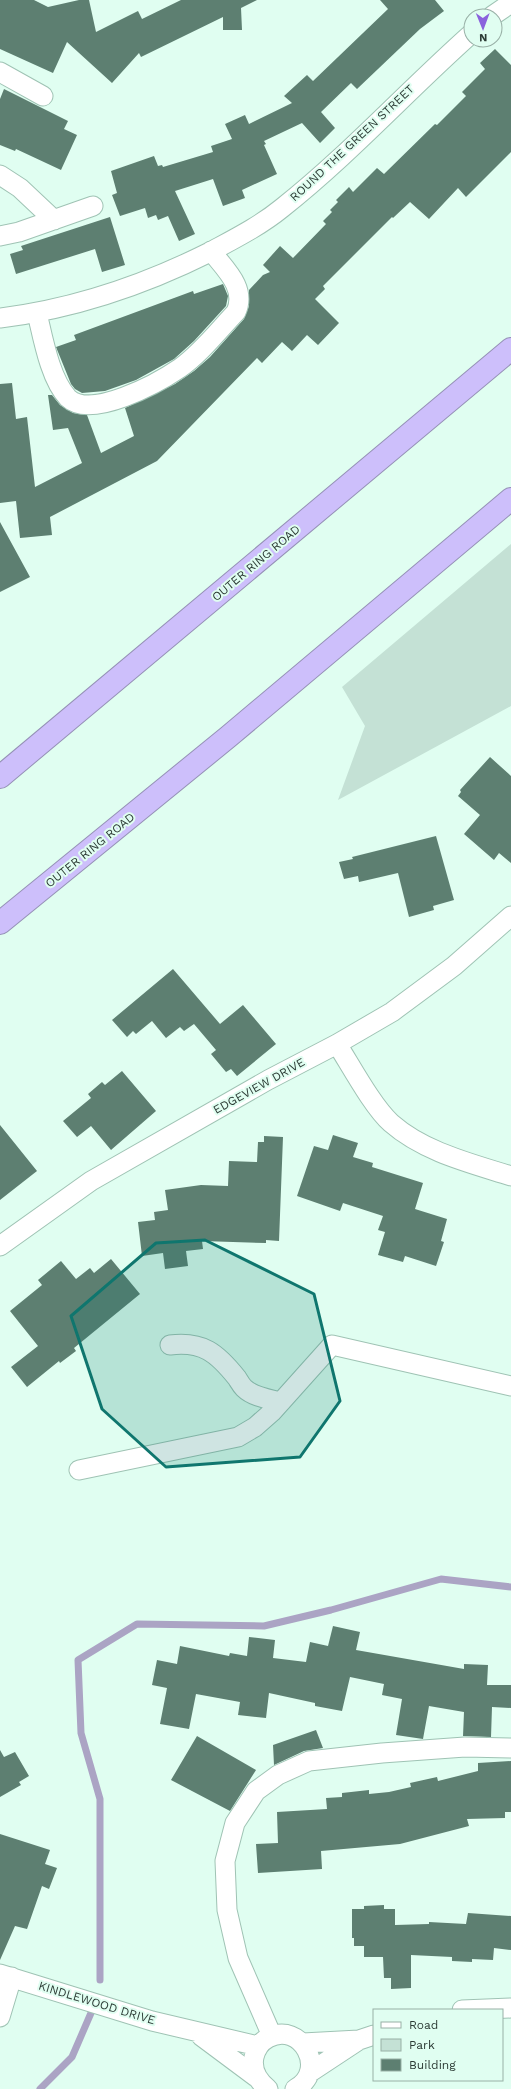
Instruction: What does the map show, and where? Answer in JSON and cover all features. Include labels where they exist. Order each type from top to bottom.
[{"type":"highway","name":"OUTER RING ROAD","points":[[0,777],[511,350]]},
{"type":"highway","name":"OUTER RING ROAD","points":[[0,923],[228,737],[511,499]]},
{"type":"street","name":"ROUND THE GREEN STREET","points":[[0,318],[37,313],[113,292],[172,271],[233,240],[281,209],[328,169],[427,73],[463,41]]},
{"type":"street","points":[[0,72],[43,96]]},
{"type":"street","points":[[0,175],[20,188],[54,220]]},
{"type":"street","points":[[0,236],[19,232],[93,206]]},
{"type":"street","points":[[37,313],[47,350],[60,387],[69,399],[81,405],[91,406],[106,403],[162,379],[180,367],[200,350],[236,312],[239,301],[237,287],[211,251]]},
{"type":"street","name":"EDGEVIEW DRIVE","points":[[0,1246],[91,1181],[268,1080],[337,1044],[392,1012],[454,966],[511,916]]},
{"type":"street","points":[[337,1044],[390,1123],[426,1146],[511,1176]]},
{"type":"street","points":[[170,1345],[187,1343],[208,1349],[237,1378],[244,1388],[255,1395],[281,1402]]},
{"type":"street","points":[[79,1470],[238,1437],[256,1427],[281,1402],[332,1345],[511,1386]]},
{"type":"street","points":[[262,2083],[253,2061],[265,2041],[238,1958],[227,1910],[225,1861],[235,1823],[256,1791],[278,1775],[309,1761],[382,1753],[465,1747],[511,1748]]},
{"type":"street","points":[[0,2017],[6,1975]]},
{"type":"street","name":"KINDLEWOOD DRIVE","points":[[6,1975],[152,2021],[195,2031],[265,2041],[288,2035],[303,2043]]},
{"type":"street","points":[[486,2009],[511,2008]]},
{"type":"street","name":"KINDLEWOOD DRIVE","points":[[195,2031],[262,2083]]},
{"type":"street","points":[[304,2083],[311,2057],[303,2043],[367,2038]]},
{"type":"street","points":[[304,2083],[367,2038]]},
{"type":"highlighted area","points":[[205,1240],[314,1294],[340,1401],[300,1457],[166,1467],[102,1409],[71,1316],[156,1243]]},
{"type":"green space","points":[[511,544],[511,706],[338,800],[365,726],[342,687]]},
{"type":"building","points":[[0,0],[34,0],[48,7],[79,0],[89,0],[96,32],[138,11],[142,19],[181,0],[257,0],[241,8],[242,30],[223,30],[223,17],[141,57],[139,53],[112,83],[67,42],[53,73],[0,49]]},
{"type":"building","points":[[380,0],[435,0],[444,11],[420,29],[357,89],[351,83],[321,112],[335,128],[320,143],[302,123],[264,141],[266,144],[264,145],[277,174],[242,190],[245,198],[223,206],[213,179],[175,191],[195,234],[179,241],[168,216],[158,220],[156,215],[148,218],[145,208],[120,216],[112,195],[117,193],[111,171],[154,156],[158,166],[162,165],[163,167],[213,152],[211,146],[232,139],[225,124],[245,115],[249,124],[292,103],[284,96],[307,75],[313,81],[388,9]]},
{"type":"building","points":[[495,49],[511,65],[511,152],[466,197],[458,188],[429,219],[410,202],[393,218],[392,217],[323,286],[325,289],[315,299],[339,323],[318,345],[307,335],[292,351],[282,342],[262,363],[257,358],[157,461],[50,517],[52,535],[20,538],[16,501],[0,503],[0,384],[12,383],[16,419],[27,417],[35,487],[82,463],[68,428],[53,430],[48,395],[52,395],[60,405],[73,413],[87,415],[101,453],[134,436],[125,408],[175,384],[194,371],[210,357],[244,319],[249,306],[249,290],[263,275],[270,272],[263,265],[280,246],[293,258],[326,224],[323,221],[332,212],[330,210],[338,202],[336,200],[349,187],[353,192],[377,168],[384,174],[466,96],[462,92],[485,69],[480,63]]},
{"type":"building","points":[[4,89],[68,121],[64,129],[77,135],[61,170],[16,149],[15,151],[0,145],[0,99]]},
{"type":"building","points":[[110,217],[125,265],[102,272],[95,249],[16,274],[10,254],[23,250],[21,246]]},
{"type":"building","points":[[223,284],[228,296],[226,306],[194,341],[174,359],[136,380],[105,391],[82,393],[75,389],[71,384],[56,347],[76,340],[74,335],[193,291],[194,294]]},
{"type":"building","points":[[0,522],[30,577],[0,592]]},
{"type":"building","points":[[490,757],[511,776],[511,863],[499,853],[494,860],[464,834],[480,815],[458,796],[461,792],[460,790]]},
{"type":"building","points":[[436,836],[454,900],[433,906],[434,910],[409,917],[398,873],[359,882],[358,876],[344,879],[339,862],[353,859],[352,857]]},
{"type":"building","points":[[173,969],[220,1024],[243,1005],[276,1044],[237,1076],[231,1069],[226,1072],[211,1054],[216,1050],[194,1024],[184,1031],[180,1027],[166,1038],[152,1021],[136,1034],[133,1031],[127,1037],[112,1020]]},
{"type":"building","points":[[122,1071],[156,1111],[111,1150],[91,1126],[77,1137],[63,1121],[91,1098],[88,1094],[102,1082],[105,1085]]},
{"type":"building","points":[[0,1125],[37,1171],[0,1200]]},
{"type":"building","points":[[333,1135],[358,1143],[353,1157],[373,1163],[372,1167],[423,1183],[415,1209],[447,1219],[441,1241],[444,1242],[436,1266],[405,1256],[403,1262],[378,1255],[385,1232],[378,1230],[383,1216],[343,1203],[340,1211],[297,1196],[314,1146],[328,1150]]},
{"type":"building","points":[[264,1136],[283,1137],[279,1241],[266,1240],[266,1243],[202,1241],[203,1249],[186,1251],[188,1266],[165,1269],[163,1253],[142,1256],[138,1222],[155,1220],[154,1212],[168,1210],[165,1190],[201,1185],[228,1186],[229,1161],[257,1162],[258,1142],[264,1142]]},
{"type":"building","points":[[111,1259],[140,1294],[74,1348],[76,1351],[60,1363],[59,1361],[27,1387],[11,1367],[38,1346],[10,1311],[42,1285],[38,1280],[61,1261],[76,1279],[90,1268],[94,1273]]},
{"type":"building","points":[[333,1626],[360,1632],[356,1650],[464,1669],[464,1664],[488,1665],[487,1685],[511,1685],[511,1708],[492,1707],[491,1737],[463,1736],[464,1712],[429,1706],[423,1739],[396,1735],[402,1699],[382,1695],[384,1684],[350,1677],[342,1711],[315,1706],[315,1703],[269,1693],[266,1718],[238,1715],[240,1702],[196,1694],[189,1729],[160,1724],[167,1688],[152,1685],[157,1660],[177,1664],[180,1646],[229,1656],[230,1653],[247,1656],[249,1637],[275,1640],[273,1658],[306,1662],[310,1642],[328,1646]]},
{"type":"building","points":[[316,1730],[323,1748],[304,1751],[274,1765],[273,1745]]},
{"type":"building","points":[[197,1736],[256,1770],[230,1811],[171,1780]]},
{"type":"building","points":[[0,1750],[4,1757],[15,1752],[29,1776],[19,1782],[21,1785],[0,1797]]},
{"type":"building","points":[[511,1761],[511,1812],[505,1812],[505,1818],[467,1819],[469,1826],[400,1844],[321,1851],[322,1869],[258,1873],[256,1844],[278,1843],[277,1812],[327,1809],[326,1798],[342,1797],[342,1793],[369,1790],[369,1794],[389,1792],[411,1787],[410,1783],[437,1777],[438,1781],[478,1771],[478,1763]]},
{"type":"building","points":[[0,1834],[50,1850],[45,1864],[57,1868],[49,1889],[42,1886],[27,1929],[15,1926],[0,1960]]},
{"type":"building","points":[[384,1905],[384,1909],[395,1909],[395,1925],[429,1924],[429,1922],[466,1924],[468,1913],[511,1916],[511,1950],[494,1948],[493,1960],[472,1959],[472,1962],[452,1961],[452,1957],[411,1955],[411,1988],[391,1989],[391,1978],[384,1978],[383,1957],[364,1957],[364,1946],[354,1946],[354,1938],[352,1938],[352,1909],[364,1909],[364,1906]]},
{"type":"waterway","points":[[100,1980],[100,1799],[81,1733],[78,1660],[137,1624],[264,1626],[331,1610],[441,1579],[511,1587]]},
{"type":"waterway","points":[[40,2089],[72,2057],[91,2013]]}]
